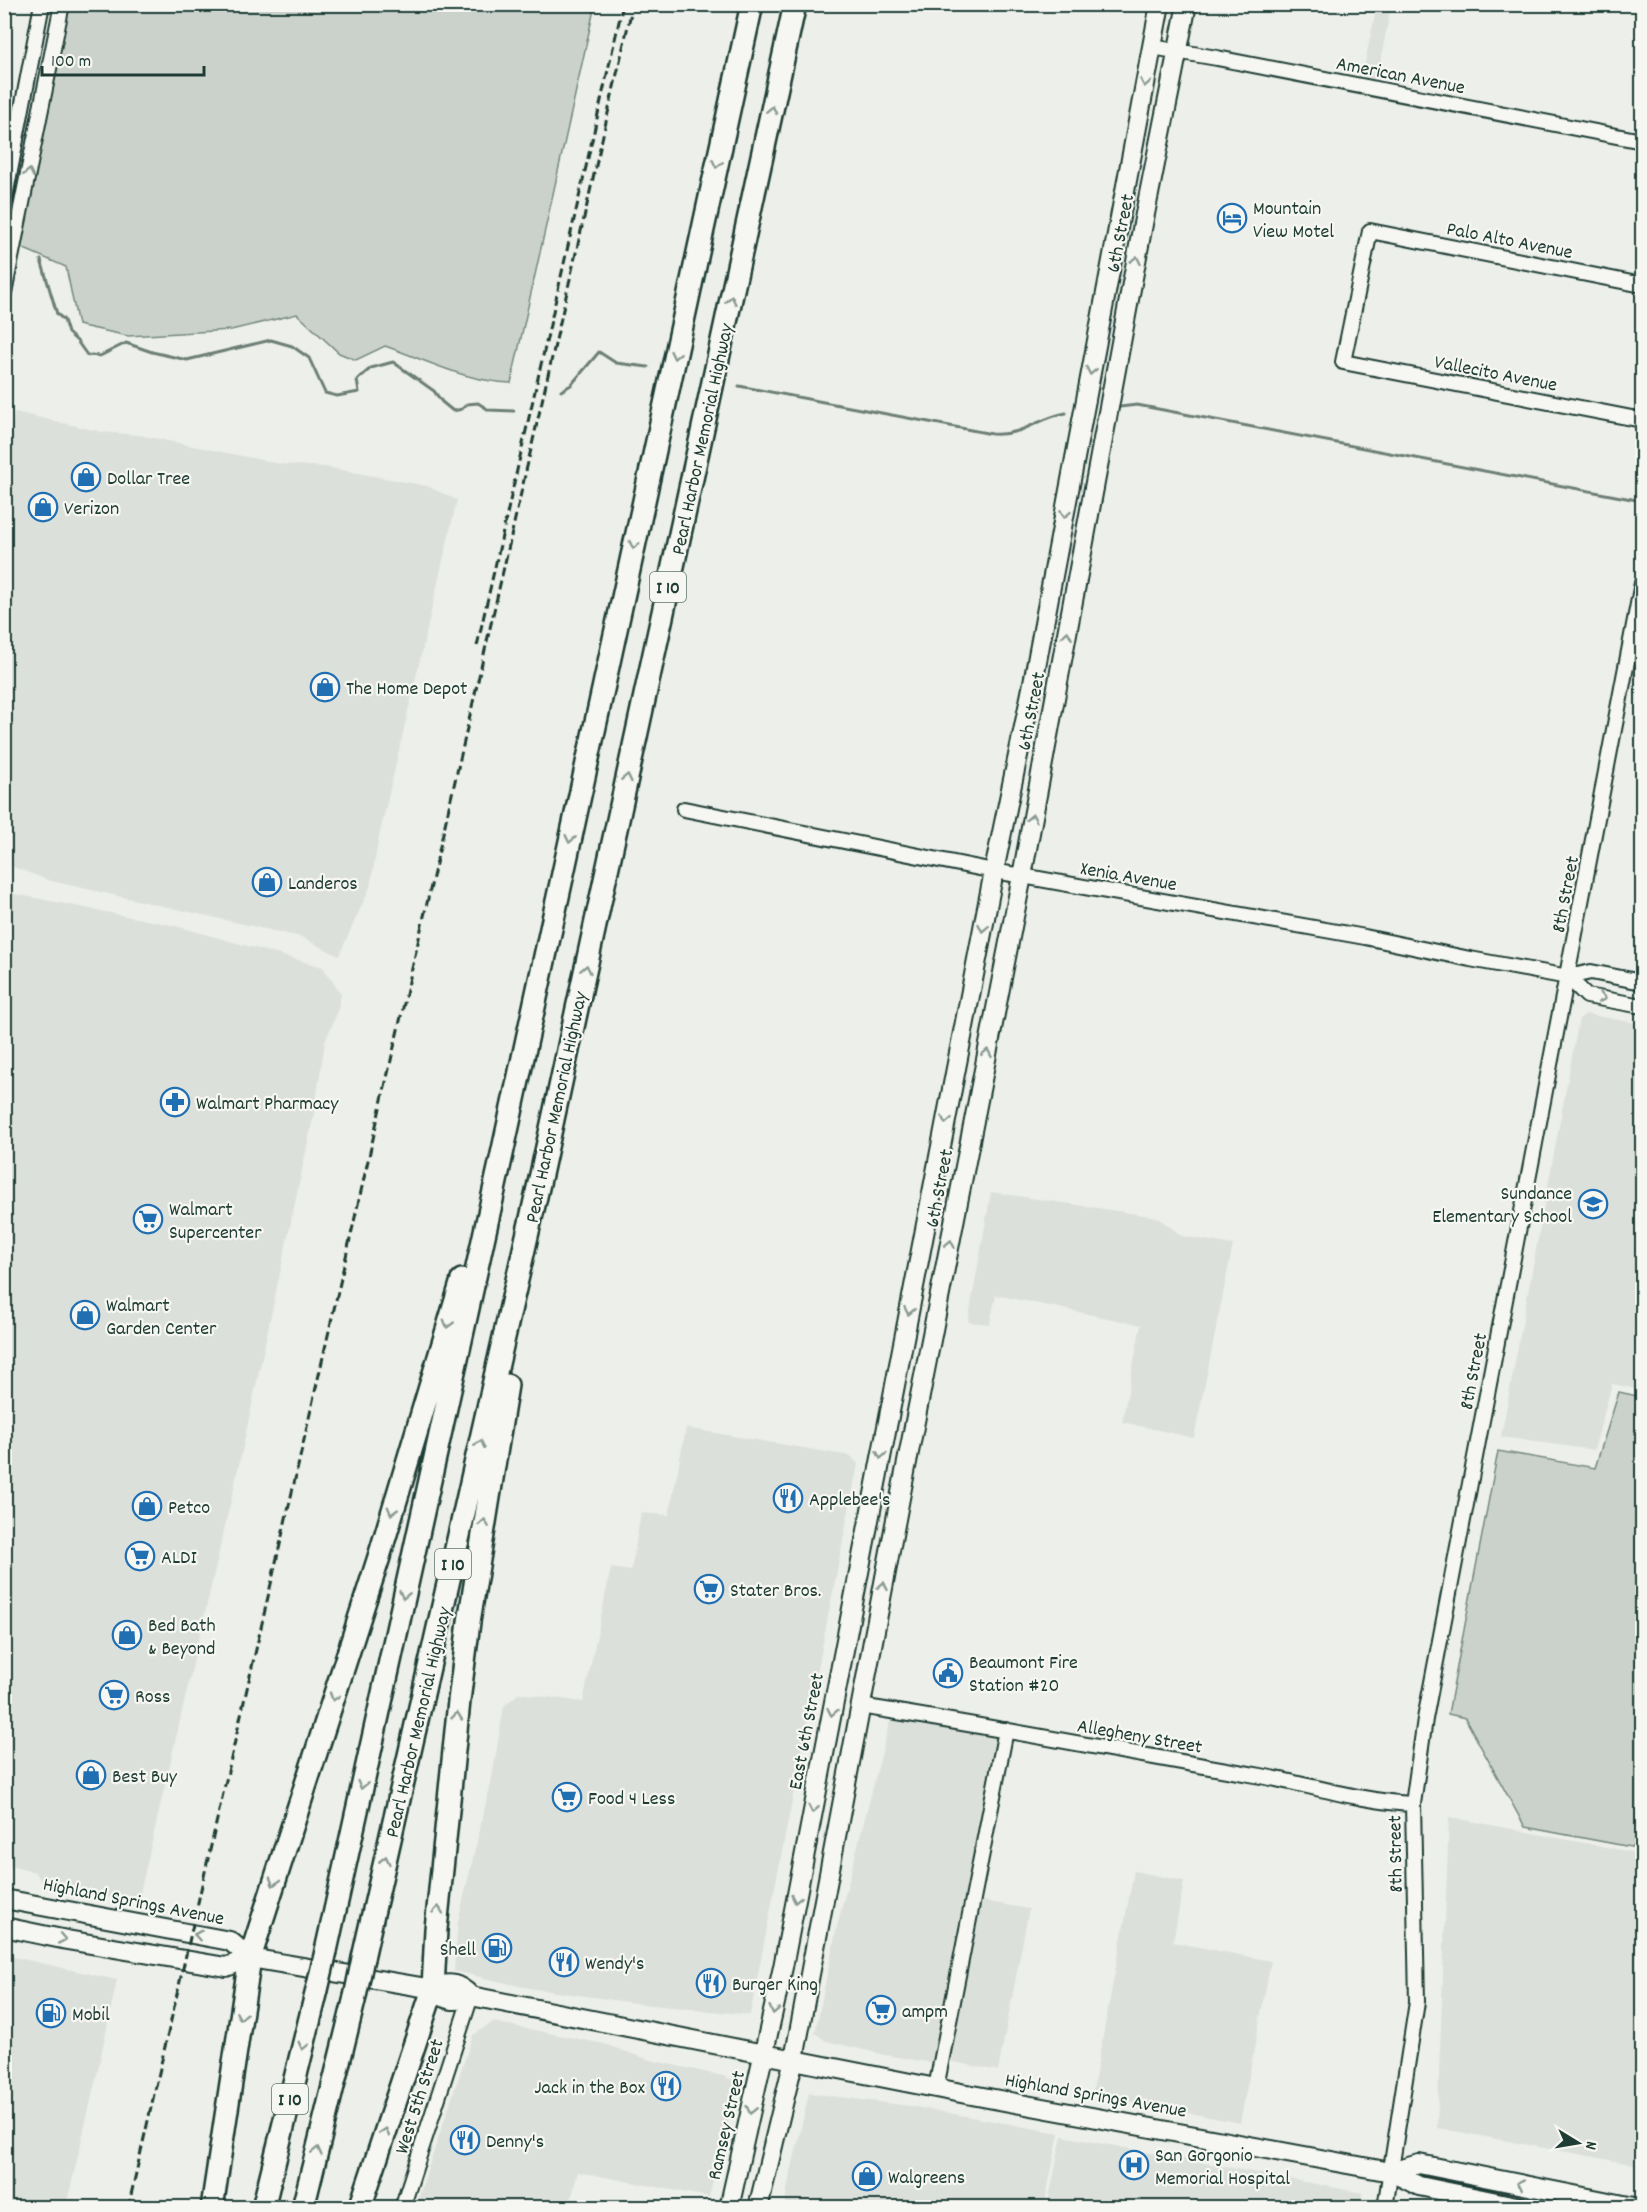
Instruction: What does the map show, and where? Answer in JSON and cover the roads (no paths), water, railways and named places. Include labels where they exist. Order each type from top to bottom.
[{"type":"highway","name":"Pearl Harbor Memorial Highway","points":[[263,2208],[326,1951],[752,4]]},
{"type":"highway","name":"Pearl Harbor Memorial Highway","points":[[303,2208],[355,1997],[542,1170],[795,4]]},
{"type":"highway","points":[[213,2208],[250,1958],[379,1557],[451,1313],[499,1168]]},
{"type":"highway","points":[[360,2208],[433,1989],[450,1781],[469,1622],[542,1170]]},
{"type":"main road","name":"6th Street","points":[[889,1417],[994,871],[1032,688],[1160,4]]},
{"type":"main road","name":"6th Street","points":[[860,1706],[1022,876],[1187,4]]},
{"type":"main road","points":[[1102,314],[1126,318]]},
{"type":"main road","name":"East 6th Street","points":[[764,2053],[889,1417]]},
{"type":"main road","points":[[758,2208],[794,2059],[860,1706]]},
{"type":"main road","points":[[803,1860],[811,1860],[818,1865],[808,1918],[812,1931],[817,1937]]},
{"type":"main road","name":"Highland Springs Avenue","points":[[4,1899],[230,1941],[250,1958]]},
{"type":"main road","name":"Highland Springs Avenue","points":[[4,1927],[226,1967],[250,1958],[433,1989],[442,1998],[459,2002],[471,1996],[936,2088],[1391,2172],[1419,2186],[1526,2208]]},
{"type":"main road","name":"Ramsey Street","points":[[729,2208],[764,2053]]},
{"type":"main road","name":"Highland Springs Avenue","points":[[1391,2172],[1419,2164],[1639,2208]]},
{"type":"street","points":[[4,202],[42,4]]},
{"type":"street","points":[[4,293],[62,4]]},
{"type":"street","name":"American Avenue","points":[[1152,47],[1642,141]]},
{"type":"street","name":"Palo Alto Avenue","points":[[1343,362],[1370,231],[1642,285]]},
{"type":"street","name":"Vallecito Avenue","points":[[1343,362],[1642,420]]},
{"type":"street","name":"8th Street","points":[[1385,2208],[1417,2002],[1413,1804],[1425,1719],[1642,583]]},
{"type":"street","name":"Xenia Avenue","points":[[684,810],[994,871],[1354,935],[1568,977],[1591,972],[1642,982]]},
{"type":"street","points":[[1568,977],[1587,996],[1642,1006]]},
{"type":"street","name":"Allegheny Street","points":[[860,1706],[1271,1778],[1391,1803],[1413,1804]]},
{"type":"street","points":[[936,2088],[1006,1730]]},
{"type":"street","name":"West 5th Street","points":[[402,2208],[471,1996]]},
{"type":"waterway","points":[[41,260],[57,314],[64,320],[68,333],[87,355],[100,356],[126,343],[187,360],[271,340],[292,346],[309,358],[325,393],[337,396],[359,392],[357,380],[371,368],[393,362],[434,391],[453,411],[462,409],[467,404],[478,403],[489,410],[514,411]]},
{"type":"waterway","points":[[561,391],[571,385],[599,352],[616,363],[648,367]]},
{"type":"waterway","points":[[739,386],[992,434],[1022,430],[1066,413]]},
{"type":"waterway","points":[[1120,407],[1137,405],[1642,501]]},
{"type":"railway","points":[[477,646],[623,4]]},
{"type":"railway","points":[[128,2208],[633,4]]},
{"type":"place","name":"Mountain View Motel","points":[[1232,218]]},
{"type":"place","name":"Dollar Tree","points":[[86,477]]},
{"type":"place","name":"Verizon","points":[[43,507]]},
{"type":"place","name":"The Home Depot","points":[[325,687]]},
{"type":"place","name":"Landeros","points":[[267,882]]},
{"type":"place","name":"Walmart Pharmacy","points":[[175,1102]]},
{"type":"place","name":"Sundance Elementary School","points":[[1593,1204]]},
{"type":"place","name":"Walmart Supercenter","points":[[148,1219]]},
{"type":"place","name":"Walmart Garden Center","points":[[85,1315]]},
{"type":"place","name":"Applebee's","points":[[788,1498]]},
{"type":"place","name":"Petco","points":[[147,1506]]},
{"type":"place","name":"ALDI","points":[[140,1556]]},
{"type":"place","name":"Stater Bros.","points":[[709,1589]]},
{"type":"place","name":"Bed Bath & Beyond","points":[[127,1635]]},
{"type":"place","name":"Beaumont Fire Station #20","points":[[948,1673]]},
{"type":"place","name":"Ross","points":[[114,1695]]},
{"type":"place","name":"Best Buy","points":[[91,1775]]},
{"type":"place","name":"Food 4 Less","points":[[567,1797]]},
{"type":"place","name":"Shell","points":[[497,1948]]},
{"type":"place","name":"Wendy's","points":[[564,1962]]},
{"type":"place","name":"Burger King","points":[[711,1983]]},
{"type":"place","name":"ampm","points":[[881,2010]]},
{"type":"place","name":"Mobil","points":[[51,2013]]},
{"type":"place","name":"Jack in the Box","points":[[666,2086]]},
{"type":"place","name":"Denny's","points":[[465,2140]]},
{"type":"place","name":"San Gorgonio Memorial Hospital","points":[[1134,2165]]},
{"type":"place","name":"Walgreens","points":[[867,2176]]}]
